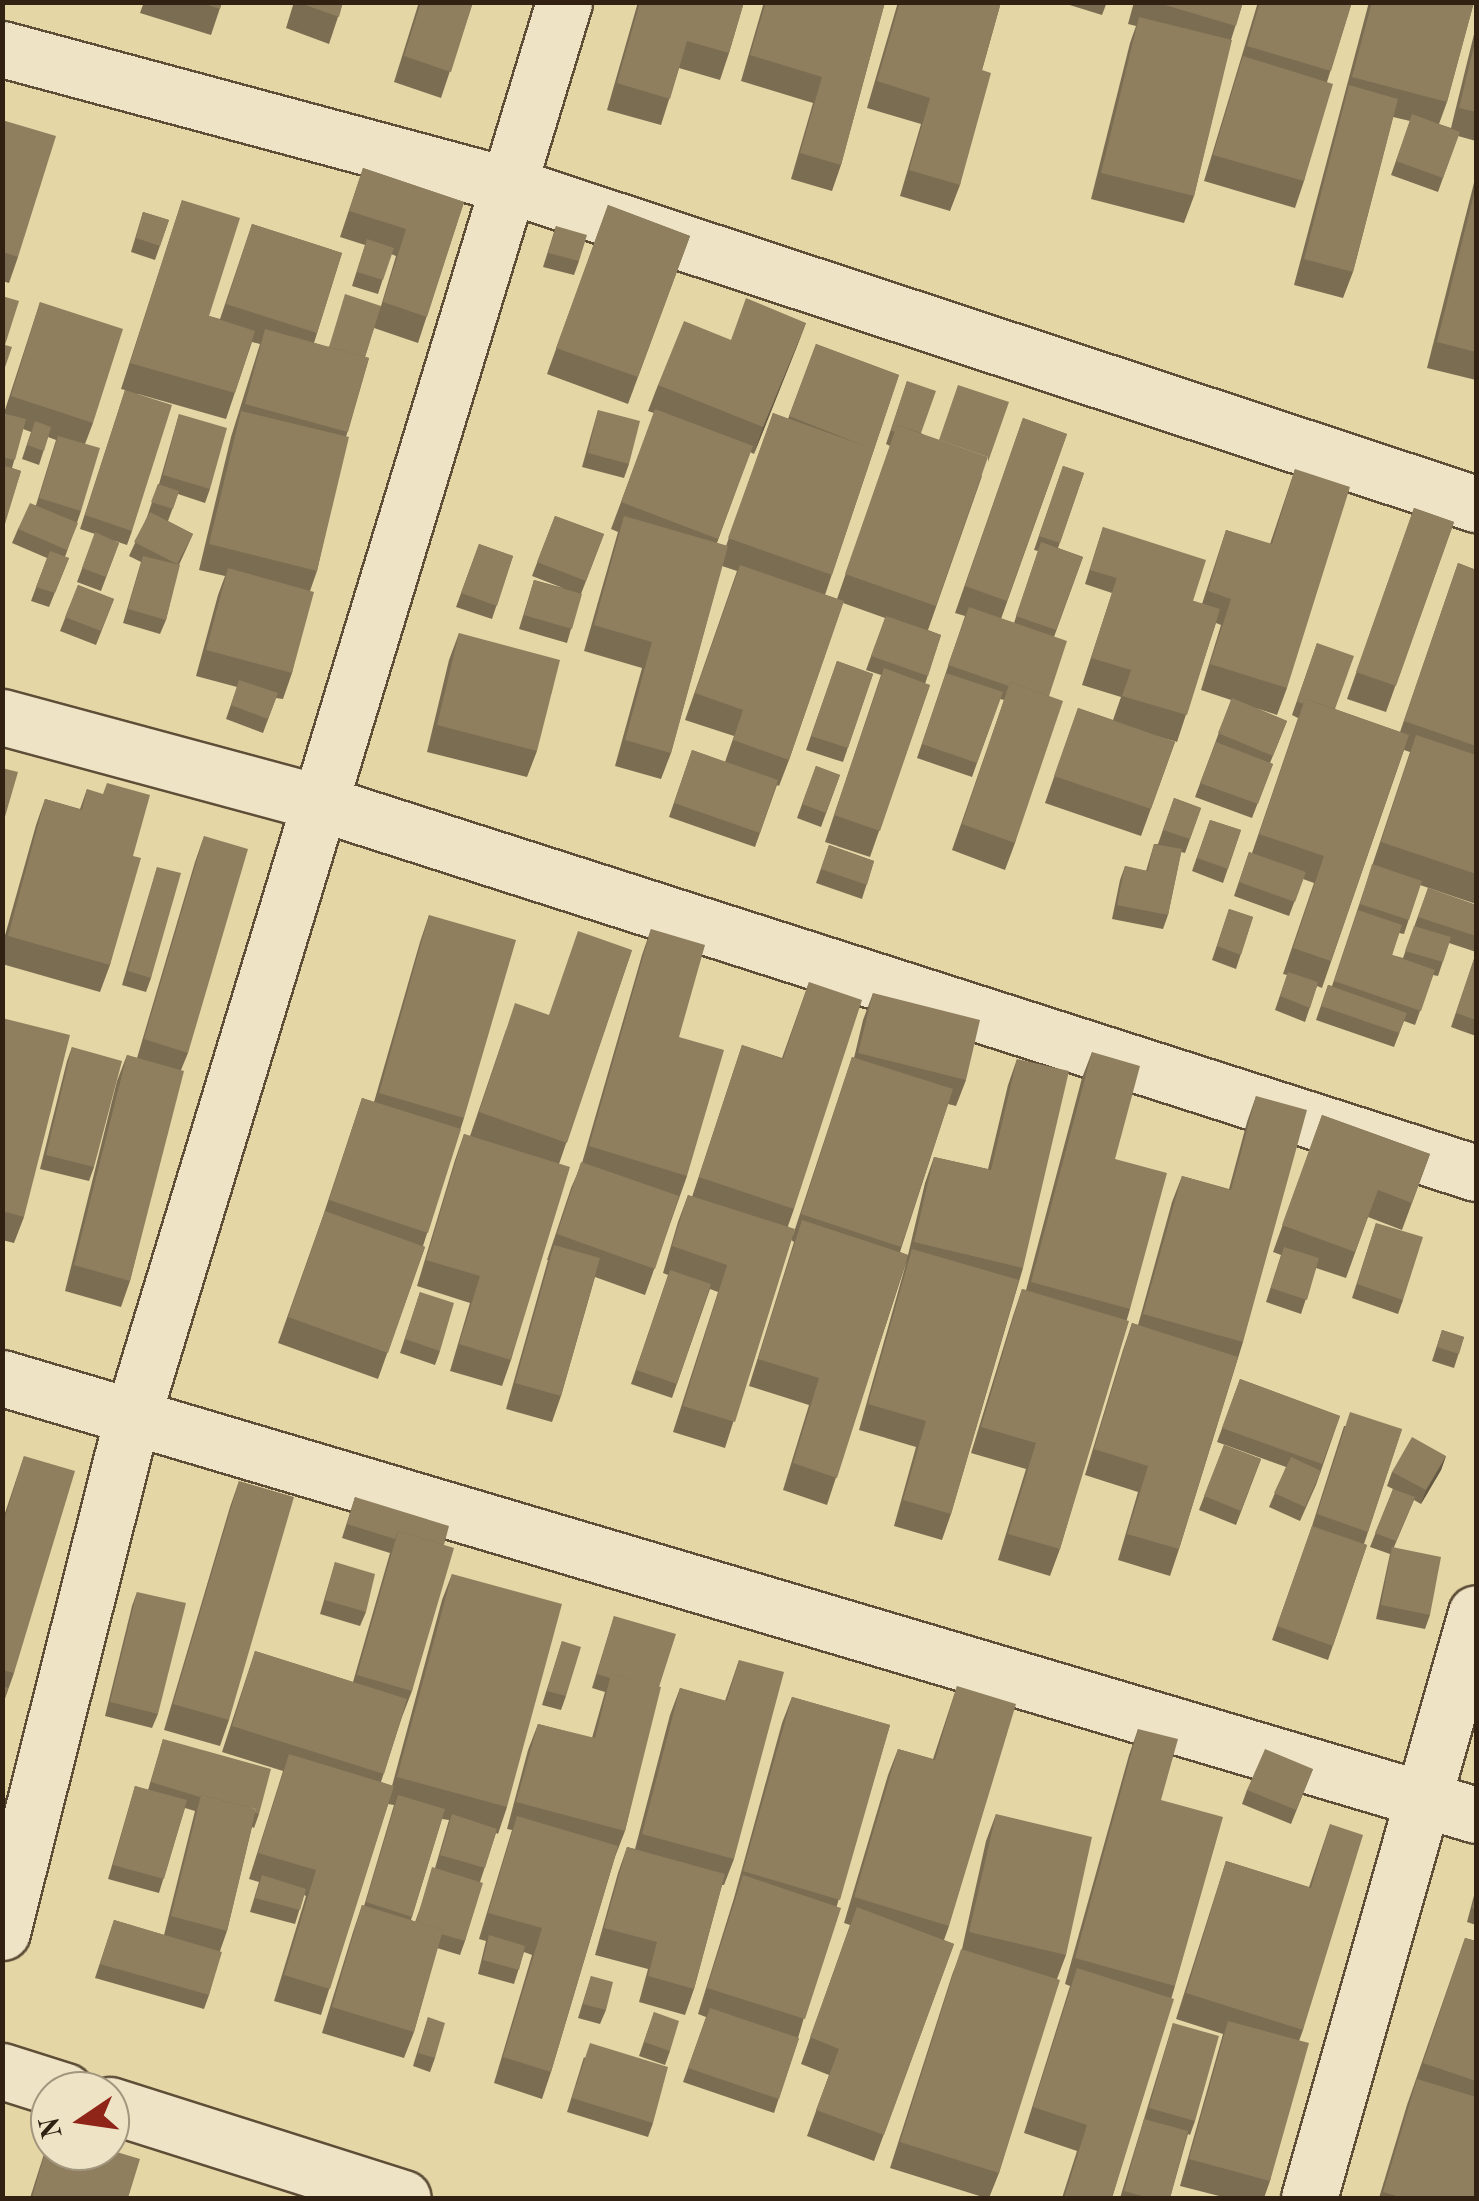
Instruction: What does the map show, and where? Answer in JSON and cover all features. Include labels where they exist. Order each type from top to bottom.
[{"type":"street","points":[[2,1932],[132,1418],[512,186],[564,2]]},
{"type":"street","points":[[2,49],[512,186],[1476,504]]},
{"type":"street","points":[[2,717],[320,803],[1476,1172]]},
{"type":"street","points":[[2,1378],[1452,1809]]},
{"type":"street","points":[[1310,2198],[1452,1809],[1476,1613]]},
{"type":"street","points":[[2,2071],[30,2080]]},
{"type":"street","points":[[130,2111],[403,2198]]},
{"type":"building","points":[[199,2],[222,2],[220,9]]},
{"type":"building","points":[[297,2],[343,2],[339,17]]},
{"type":"building","points":[[421,2],[473,2],[451,72],[404,56]]},
{"type":"building","points":[[640,2],[744,2],[729,53],[687,41],[670,99],[617,83]]},
{"type":"building","points":[[766,2],[885,2],[841,165],[800,153],[822,77],[750,55]]},
{"type":"building","points":[[900,2],[1001,2],[982,70],[991,73],[960,185],[909,170],[930,98],[877,81]]},
{"type":"building","points":[[1155,2],[1243,2],[1236,26]]},
{"type":"building","points":[[1260,2],[1352,2],[1331,71],[1247,46]]},
{"type":"building","points":[[1372,2],[1474,2],[1447,102],[1352,77]]},
{"type":"building","points":[[1139,17],[1232,40],[1194,196],[1101,173]]},
{"type":"building","points":[[1476,38],[1476,112],[1459,108]]},
{"type":"building","points":[[1243,56],[1333,84],[1304,181],[1213,155]]},
{"type":"building","points":[[1349,85],[1398,99],[1353,272],[1304,259]]},
{"type":"building","points":[[1412,114],[1460,132],[1443,178],[1396,161]]},
{"type":"building","points":[[2,120],[56,136],[18,257],[2,252]]},
{"type":"building","points":[[363,168],[464,202],[427,317],[383,302],[406,229],[349,211]]},
{"type":"building","points":[[1476,186],[1476,352],[1437,342]]},
{"type":"building","points":[[182,200],[240,218],[209,316],[255,331],[235,393],[130,363]]},
{"type":"building","points":[[608,205],[690,236],[638,377],[556,348]]},
{"type":"building","points":[[143,212],[169,220],[160,246],[136,238]]},
{"type":"building","points":[[252,224],[342,253],[317,333],[226,304]]},
{"type":"building","points":[[556,226],[587,235],[579,261],[548,253]]},
{"type":"building","points":[[367,239],[394,248],[383,280],[357,272]]},
{"type":"building","points":[[345,294],[381,306],[365,357],[329,347]]},
{"type":"building","points":[[2,296],[19,301],[5,345],[2,344]]},
{"type":"building","points":[[746,298],[806,323],[763,427],[658,385],[684,321],[731,340]]},
{"type":"building","points":[[40,302],[123,329],[93,423],[11,396]]},
{"type":"building","points":[[265,329],[369,358],[348,432],[245,404]]},
{"type":"building","points":[[2,344],[12,347],[2,376]]},
{"type":"building","points":[[816,344],[899,375],[832,575],[728,538],[773,413],[865,446],[789,416]]},
{"type":"building","points":[[907,381],[936,391],[921,433],[897,425],[895,432],[891,430]]},
{"type":"building","points":[[958,385],[1009,402],[988,462],[988,457],[939,440]]},
{"type":"building","points":[[125,390],[172,405],[132,531],[85,515]]},
{"type":"building","points":[[655,409],[753,446],[718,539],[621,502]]},
{"type":"building","points":[[598,410],[640,421],[629,464],[588,453]]},
{"type":"building","points":[[241,411],[349,437],[317,571],[209,544]]},
{"type":"building","points":[[2,413],[26,419],[15,460],[2,457]]},
{"type":"building","points":[[179,414],[227,428],[210,489],[163,475]]},
{"type":"building","points":[[1023,418],[1067,434],[1007,601],[965,586]]},
{"type":"building","points":[[35,421],[51,427],[44,451],[27,445]]},
{"type":"building","points":[[897,425],[988,457],[936,606],[845,574]]},
{"type":"building","points":[[58,436],[100,448],[81,511],[39,498]]},
{"type":"building","points":[[2,465],[21,471],[5,524],[2,524]]},
{"type":"building","points":[[1063,466],[1084,473],[1060,543],[1039,536]]},
{"type":"building","points":[[1295,469],[1350,487],[1287,688],[1210,664],[1231,599],[1208,591],[1226,530],[1272,544]]},
{"type":"building","points":[[158,484],[179,491],[173,509],[151,502]]},
{"type":"building","points":[[30,503],[78,523],[67,550],[18,529]]},
{"type":"building","points":[[1414,508],[1454,522],[1396,686],[1356,672]]},
{"type":"building","points":[[150,512],[193,534],[177,564],[134,542]]},
{"type":"building","points":[[555,516],[604,534],[586,581],[537,562]]},
{"type":"building","points":[[624,516],[728,546],[671,753],[625,740],[652,642],[594,625]]},
{"type":"building","points":[[1103,527],[1206,560],[1193,601],[1090,570]]},
{"type":"building","points":[[95,532],[119,543],[106,577],[82,568]]},
{"type":"building","points":[[1041,542],[1083,557],[1056,630],[1016,616]]},
{"type":"building","points":[[479,544],[513,556],[497,606],[461,593]]},
{"type":"building","points":[[50,551],[69,558],[55,593],[36,587]]},
{"type":"building","points":[[143,556],[180,565],[166,620],[128,609]]},
{"type":"building","points":[[1458,563],[1476,570],[1476,746],[1404,721]]},
{"type":"building","points":[[740,565],[844,601],[789,760],[733,740],[743,710],[695,693]]},
{"type":"building","points":[[228,568],[314,592],[292,673],[206,650]]},
{"type":"building","points":[[1117,577],[1220,609],[1187,715],[1122,696],[1131,670],[1091,658]]},
{"type":"building","points":[[534,580],[582,594],[572,629],[524,615]]},
{"type":"building","points":[[78,585],[114,599],[101,631],[65,617]]},
{"type":"building","points":[[969,607],[1067,641],[1049,696],[948,665]]},
{"type":"building","points":[[886,616],[941,635],[928,676],[871,656]]},
{"type":"building","points":[[459,633],[560,660],[537,751],[437,725]]},
{"type":"building","points":[[1317,643],[1354,656],[1335,709],[1305,699],[1303,704],[1297,701]]},
{"type":"building","points":[[837,661],[873,674],[848,748],[811,736]]},
{"type":"building","points":[[884,668],[930,685],[880,831],[834,815]]},
{"type":"building","points":[[946,673],[1003,692],[977,763],[922,744]]},
{"type":"building","points":[[239,680],[278,693],[268,719],[231,705]]},
{"type":"building","points":[[1010,682],[1063,701],[1015,843],[962,824]]},
{"type":"building","points":[[1232,698],[1287,721],[1273,756],[1218,733]]},
{"type":"building","points":[[1305,699],[1409,735],[1331,961],[1293,948],[1324,856],[1259,834]]},
{"type":"building","points":[[1078,708],[1175,742],[1151,809],[1054,776]]},
{"type":"building","points":[[1416,735],[1476,755],[1476,874],[1381,842]]},
{"type":"building","points":[[1216,742],[1273,764],[1258,804],[1200,783]]},
{"type":"building","points":[[692,750],[778,780],[760,833],[674,803]]},
{"type":"building","points":[[816,766],[840,775],[826,813],[802,804]]},
{"type":"building","points":[[2,768],[18,772],[2,827]]},
{"type":"building","points":[[107,783],[150,795],[133,856],[141,858],[110,965],[8,936],[45,799],[82,810],[87,789],[103,794]]},
{"type":"building","points":[[1174,798],[1201,808],[1190,839],[1163,830]]},
{"type":"building","points":[[1210,820],[1241,830],[1228,869],[1197,858]]},
{"type":"building","points":[[204,836],[248,849],[188,1053],[144,1039]]},
{"type":"building","points":[[1154,844],[1182,849],[1168,915],[1117,905],[1125,866],[1148,871]]},
{"type":"building","points":[[829,845],[874,861],[867,885],[821,869]]},
{"type":"building","points":[[1249,852],[1306,872],[1295,902],[1239,882]]},
{"type":"building","points":[[1372,864],[1422,881],[1409,920],[1360,904]]},
{"type":"building","points":[[157,867],[181,873],[151,978],[128,971]]},
{"type":"building","points":[[1428,888],[1476,905],[1476,936],[1418,917]]},
{"type":"building","points":[[1229,909],[1253,917],[1241,955],[1217,946]]},
{"type":"building","points":[[1358,910],[1402,925],[1392,955],[1435,970],[1421,1011],[1334,981]]},
{"type":"building","points":[[429,915],[516,940],[464,1118],[379,1093]]},
{"type":"building","points":[[1414,926],[1451,937],[1443,962],[1405,951]]},
{"type":"building","points":[[651,929],[705,945],[679,1037],[724,1050],[687,1176],[589,1146]]},
{"type":"building","points":[[578,931],[632,950],[567,1143],[479,1112],[515,1003],[549,1015]]},
{"type":"building","points":[[1476,953],[1476,1020],[1456,1013]]},
{"type":"building","points":[[1288,972],[1318,982],[1310,1008],[1280,996]]},
{"type":"building","points":[[809,982],[862,1000],[794,1209],[699,1177],[742,1045],[783,1059]]},
{"type":"building","points":[[1328,985],[1407,1013],[1399,1033],[1321,1006]]},
{"type":"building","points":[[873,993],[980,1020],[966,1080],[858,1053]]},
{"type":"building","points":[[2,1018],[70,1035],[24,1217],[2,1211]]},
{"type":"building","points":[[72,1047],[122,1061],[94,1167],[46,1155]]},
{"type":"building","points":[[1092,1052],[1140,1066],[1115,1159],[1167,1173],[1130,1309],[1031,1282]]},
{"type":"building","points":[[127,1055],[184,1071],[130,1281],[74,1265]]},
{"type":"building","points":[[852,1057],[953,1089],[901,1247],[801,1214]]},
{"type":"building","points":[[1017,1059],[1069,1071],[1023,1268],[914,1242],[934,1157],[991,1170]]},
{"type":"building","points":[[1256,1096],[1307,1110],[1243,1342],[1143,1314],[1182,1176],[1231,1190]]},
{"type":"building","points":[[362,1098],[461,1129],[428,1233],[329,1200]]},
{"type":"building","points":[[1322,1115],[1430,1154],[1412,1203],[1378,1190],[1355,1252],[1282,1225]]},
{"type":"building","points":[[464,1134],[570,1167],[511,1360],[459,1344],[480,1276],[426,1260]]},
{"type":"building","points":[[581,1162],[679,1196],[655,1269],[557,1234]]},
{"type":"building","points":[[688,1195],[795,1229],[735,1422],[683,1406],[727,1265],[672,1246]]},
{"type":"building","points":[[325,1211],[425,1247],[388,1353],[288,1317]]},
{"type":"building","points":[[802,1220],[908,1255],[837,1478],[793,1463],[819,1378],[758,1359]]},
{"type":"building","points":[[1376,1223],[1423,1237],[1403,1300],[1357,1284]]},
{"type":"building","points":[[554,1245],[600,1258],[561,1396],[515,1383]]},
{"type":"building","points":[[1284,1247],[1319,1258],[1307,1300],[1271,1288]]},
{"type":"building","points":[[912,1249],[1019,1280],[951,1514],[903,1500],[926,1421],[868,1404]]},
{"type":"building","points":[[670,1270],[711,1284],[677,1384],[636,1370]]},
{"type":"building","points":[[1022,1289],[1129,1321],[1060,1549],[1008,1534],[1036,1443],[981,1427]]},
{"type":"building","points":[[420,1292],[454,1303],[440,1351],[405,1339]]},
{"type":"building","points":[[1132,1323],[1238,1357],[1179,1549],[1127,1534],[1148,1466],[1094,1449]]},
{"type":"building","points":[[1442,1330],[1464,1337],[1459,1354],[1437,1347]]},
{"type":"building","points":[[1240,1379],[1340,1416],[1322,1464],[1222,1428]]},
{"type":"building","points":[[1350,1412],[1402,1429],[1368,1532],[1317,1514]]},
{"type":"building","points":[[1412,1437],[1446,1456],[1426,1490],[1392,1472]]},
{"type":"building","points":[[1224,1445],[1261,1459],[1241,1511],[1204,1496]]},
{"type":"building","points":[[24,1456],[75,1471],[14,1673],[2,1670],[2,1527]]},
{"type":"building","points":[[1291,1457],[1321,1471],[1305,1507],[1274,1493]]},
{"type":"building","points":[[239,1481],[294,1497],[229,1720],[173,1704]]},
{"type":"building","points":[[1393,1489],[1415,1497],[1396,1541],[1375,1533]]},
{"type":"building","points":[[355,1497],[449,1526],[444,1545],[398,1531],[395,1539],[347,1524]]},
{"type":"building","points":[[1312,1526],[1367,1545],[1333,1646],[1277,1626]]},
{"type":"building","points":[[398,1531],[454,1548],[412,1691],[357,1675]]},
{"type":"building","points":[[1392,1547],[1441,1557],[1430,1615],[1381,1605]]},
{"type":"building","points":[[335,1562],[375,1574],[366,1612],[325,1600]]},
{"type":"building","points":[[452,1574],[562,1604],[507,1807],[397,1777]]},
{"type":"building","points":[[137,1592],[186,1603],[158,1714],[110,1702]]},
{"type":"building","points":[[614,1616],[676,1634],[659,1687],[597,1674]]},
{"type":"building","points":[[562,1641],[581,1647],[566,1696],[547,1691]]},
{"type":"building","points":[[255,1651],[407,1699],[384,1774],[232,1726]]},
{"type":"building","points":[[739,1660],[784,1672],[734,1859],[642,1834],[680,1688],[727,1701]]},
{"type":"building","points":[[611,1674],[661,1687],[625,1831],[516,1802],[538,1724],[595,1738]]},
{"type":"building","points":[[2,1686],[8,1688],[2,1707]]},
{"type":"building","points":[[957,1686],[1016,1704],[949,1926],[854,1897],[898,1749],[935,1760]]},
{"type":"building","points":[[792,1697],[890,1725],[840,1900],[743,1871]]},
{"type":"building","points":[[1138,1729],[1178,1739],[1161,1800],[1223,1817],[1175,1986],[1075,1958]]},
{"type":"building","points":[[163,1739],[271,1769],[259,1814],[256,1809],[151,1782]]},
{"type":"building","points":[[1265,1749],[1313,1769],[1296,1810],[1247,1790]]},
{"type":"building","points":[[289,1754],[394,1786],[330,1989],[284,1975],[316,1870],[258,1853]]},
{"type":"building","points":[[135,1786],[187,1800],[164,1879],[113,1865]]},
{"type":"building","points":[[201,1795],[256,1809],[227,1931],[171,1916]]},
{"type":"building","points":[[398,1795],[445,1809],[412,1917],[366,1902]]},
{"type":"building","points":[[452,1814],[497,1829],[485,1868],[440,1855]]},
{"type":"building","points":[[996,1814],[1092,1837],[1066,1955],[969,1932]]},
{"type":"building","points":[[517,1816],[618,1846],[551,2072],[503,2057],[542,1928],[488,1913]]},
{"type":"building","points":[[1330,1824],[1363,1835],[1303,2030],[1186,1993],[1226,1861],[1311,1888]]},
{"type":"building","points":[[627,1847],[725,1874],[694,1989],[648,1976],[657,1942],[604,1928]]},
{"type":"building","points":[[432,1867],[483,1883],[465,1941],[416,1922]]},
{"type":"building","points":[[262,1875],[306,1889],[300,1910],[255,1898]]},
{"type":"building","points":[[743,1875],[841,1908],[805,2019],[707,1988]]},
{"type":"building","points":[[362,1905],[443,1930],[414,2032],[332,2007]]},
{"type":"building","points":[[857,1907],[954,1944],[884,2135],[816,2110],[839,2049],[810,2037]]},
{"type":"building","points":[[114,1920],[222,1952],[209,1995],[100,1964]]},
{"type":"building","points":[[489,1935],[525,1946],[519,1970],[483,1960]]},
{"type":"building","points":[[1465,1938],[1476,1941],[1476,2081],[1423,2063]]},
{"type":"building","points":[[961,1949],[1060,1980],[999,2173],[900,2142]]},
{"type":"building","points":[[1077,1968],[1174,1999],[1112,2198],[1064,2198],[1087,2125],[1033,2107]]},
{"type":"building","points":[[591,1976],[613,1982],[606,2010],[583,2004]]},
{"type":"building","points":[[710,2008],[799,2038],[779,2099],[688,2068]]},
{"type":"building","points":[[654,2012],[679,2021],[670,2051],[644,2042]]},
{"type":"building","points":[[428,2017],[445,2023],[435,2058],[418,2053]]},
{"type":"building","points":[[1228,2021],[1309,2043],[1270,2181],[1189,2159]]},
{"type":"building","points":[[1173,2023],[1219,2036],[1195,2121],[1149,2108]]},
{"type":"building","points":[[590,2043],[668,2067],[653,2123],[572,2098]]},
{"type":"building","points":[[1417,2079],[1476,2097],[1476,2198],[1403,2198],[1383,2192]]},
{"type":"building","points":[[1144,2119],[1188,2131],[1170,2198],[1149,2198],[1124,2191]]},
{"type":"building","points":[[130,2156],[140,2159],[128,2198],[32,2198],[40,2171],[130,2171]]}]
